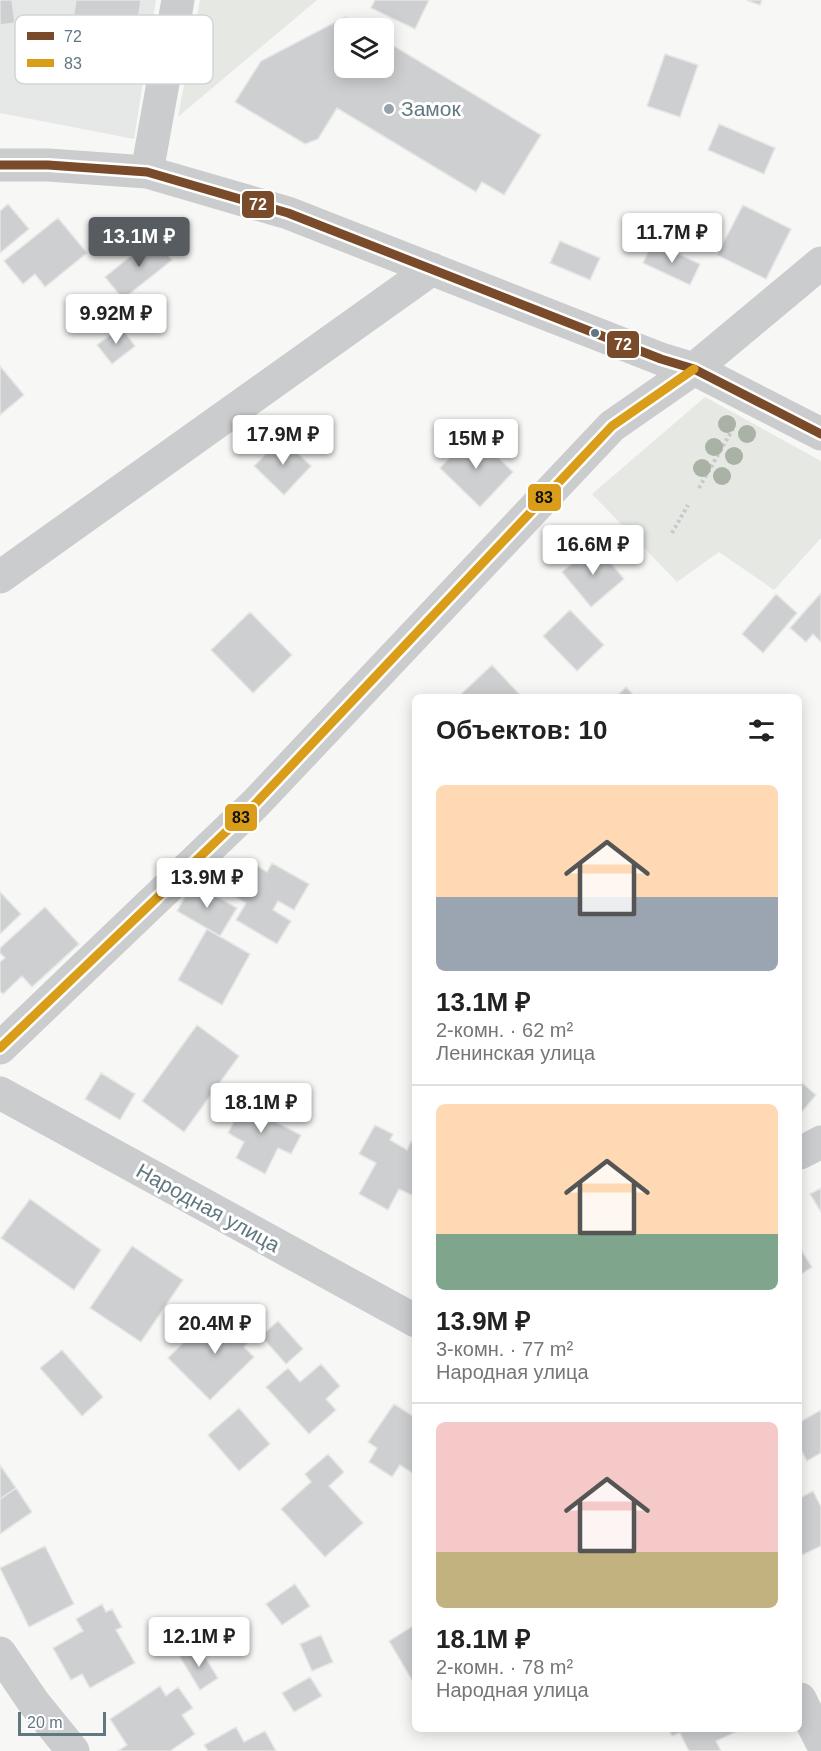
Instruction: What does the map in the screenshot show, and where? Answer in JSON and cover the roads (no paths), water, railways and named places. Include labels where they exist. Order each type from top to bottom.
[{"type":"street","points":[[175,15],[178,0]]},
{"type":"street","points":[[147,172],[163,84]]},
{"type":"street","points":[[0,165],[48,165],[147,172],[288,213],[661,359],[694,369],[821,434]]},
{"type":"street","points":[[0,1048],[255,804],[612,426],[694,369],[821,263]]},
{"type":"street","points":[[0,577],[432,269]]},
{"type":"street","name":"Народная улица","points":[[0,1094],[412,1319]]},
{"type":"street","points":[[802,1151],[821,1142]]},
{"type":"street","points":[[0,1653],[34,1703],[73,1751]]},
{"type":"street","points":[[802,1703],[821,1741]]},
{"type":"place","name":"Замок","points":[[389,109]]}]
